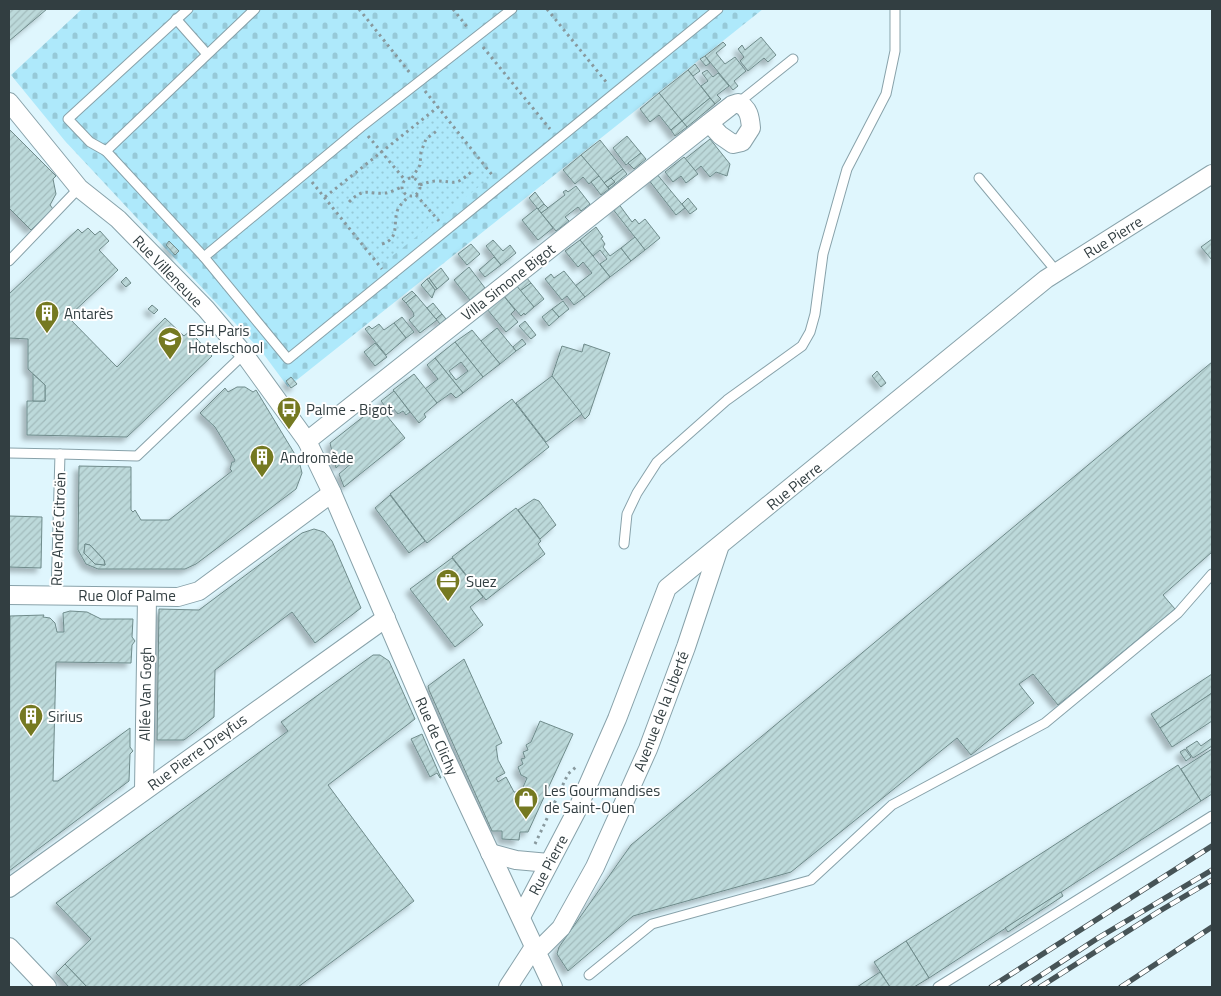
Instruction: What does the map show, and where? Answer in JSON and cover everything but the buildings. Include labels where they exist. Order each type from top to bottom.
[{"type":"street","name":"Rue Villeneuve","points":[[9,102],[79,188],[118,219],[206,309],[244,354],[307,441],[332,493],[386,618]]},
{"type":"street","name":"Villa Simone Bigot","points":[[307,441],[709,123],[732,105],[738,103]]},
{"type":"street","points":[[709,123],[726,141],[733,144],[742,142],[751,128],[744,106],[738,103]]},
{"type":"street","name":"Rue Pierre","points":[[521,916],[577,810],[617,719],[667,588],[719,548],[1057,272],[1212,174]]},
{"type":"street","name":"Rue Olof Palme","points":[[9,595],[178,597],[199,590],[332,493]]},
{"type":"street","name":"Avenue de la Liberté","points":[[508,987],[534,947],[542,947],[562,928],[595,867],[648,749],[686,647],[719,548]]},
{"type":"street","name":"Allée Van Gogh","points":[[144,790],[147,597]]},
{"type":"street","name":"Rue de Clichy","points":[[386,618],[443,752],[553,987]]},
{"type":"street","name":"Rue Pierre Dreyfus","points":[[9,888],[386,618]]},
{"type":"street","points":[[490,853],[527,861],[549,863]]},
{"type":"street","points":[[9,947],[46,987]]},
{"type":"lane","points":[[188,9],[68,119],[90,142],[106,151],[204,257],[288,360],[718,9]]},
{"type":"lane","points":[[106,151],[255,9]]},
{"type":"lane","points":[[204,257],[361,127],[512,9]]},
{"type":"lane","points":[[624,544],[627,514],[657,462],[727,400],[802,346],[810,332],[815,314],[823,254],[847,169],[886,94],[895,51],[895,9]]},
{"type":"lane","points":[[176,20],[207,54]]},
{"type":"lane","points":[[738,103],[793,58]]},
{"type":"lane","points":[[980,178],[1057,272]]},
{"type":"lane","points":[[9,261],[79,188]]},
{"type":"lane","points":[[60,454],[137,456],[244,354]]},
{"type":"lane","name":"Rue André Citroën","points":[[9,453],[60,454],[56,595]]},
{"type":"lane","points":[[590,976],[652,924],[811,880],[892,805],[1045,722],[1178,613],[1212,574]]},
{"type":"lane","points":[[938,987],[1212,816]]},
{"type":"path","points":[[358,9],[501,186]]},
{"type":"path","points":[[453,9],[558,139]]},
{"type":"path","points":[[547,9],[615,93]]},
{"type":"path","points":[[325,198],[438,107]]},
{"type":"path","points":[[361,127],[405,180]]},
{"type":"path","points":[[405,180],[412,178],[420,165],[421,152],[426,139],[438,130]]},
{"type":"path","points":[[416,195],[420,185],[434,180],[455,183],[462,181],[471,172]]},
{"type":"path","points":[[305,174],[389,277]]},
{"type":"path","points":[[412,178],[420,185]]},
{"type":"path","points":[[349,202],[365,191],[386,193],[402,187],[405,180]]},
{"type":"path","points":[[402,187],[405,194],[409,196]]},
{"type":"path","points":[[382,244],[392,238],[397,224],[398,210],[409,196],[416,195]]},
{"type":"path","points":[[416,195],[447,230]]},
{"type":"path","points":[[527,861],[568,774],[579,766]]},
{"type":"green space","points":[[82,9],[763,9],[288,387],[262,352],[65,141],[11,75]]},
{"type":"green space","points":[[437,110],[491,177],[381,265],[328,198]]},
{"type":"railway","points":[[991,987],[1212,846]]},
{"type":"railway","points":[[1023,987],[1098,938],[1212,870]]},
{"type":"railway","points":[[1040,987],[1212,880]]},
{"type":"railway","points":[[1121,987],[1212,927]]},
{"type":"place","name":"Antarès","points":[[47,334]]},
{"type":"place","name":"ESH Paris Hotelschool","points":[[170,360]]},
{"type":"place","name":"Palme - Bigot","points":[[289,430]]},
{"type":"place","name":"Andromède","points":[[262,478]]},
{"type":"place","name":"Suez","points":[[448,602]]},
{"type":"place","name":"Sirius","points":[[31,737]]},
{"type":"place","name":"Les Gourmandises de Saint-Ouen","points":[[526,820]]}]
